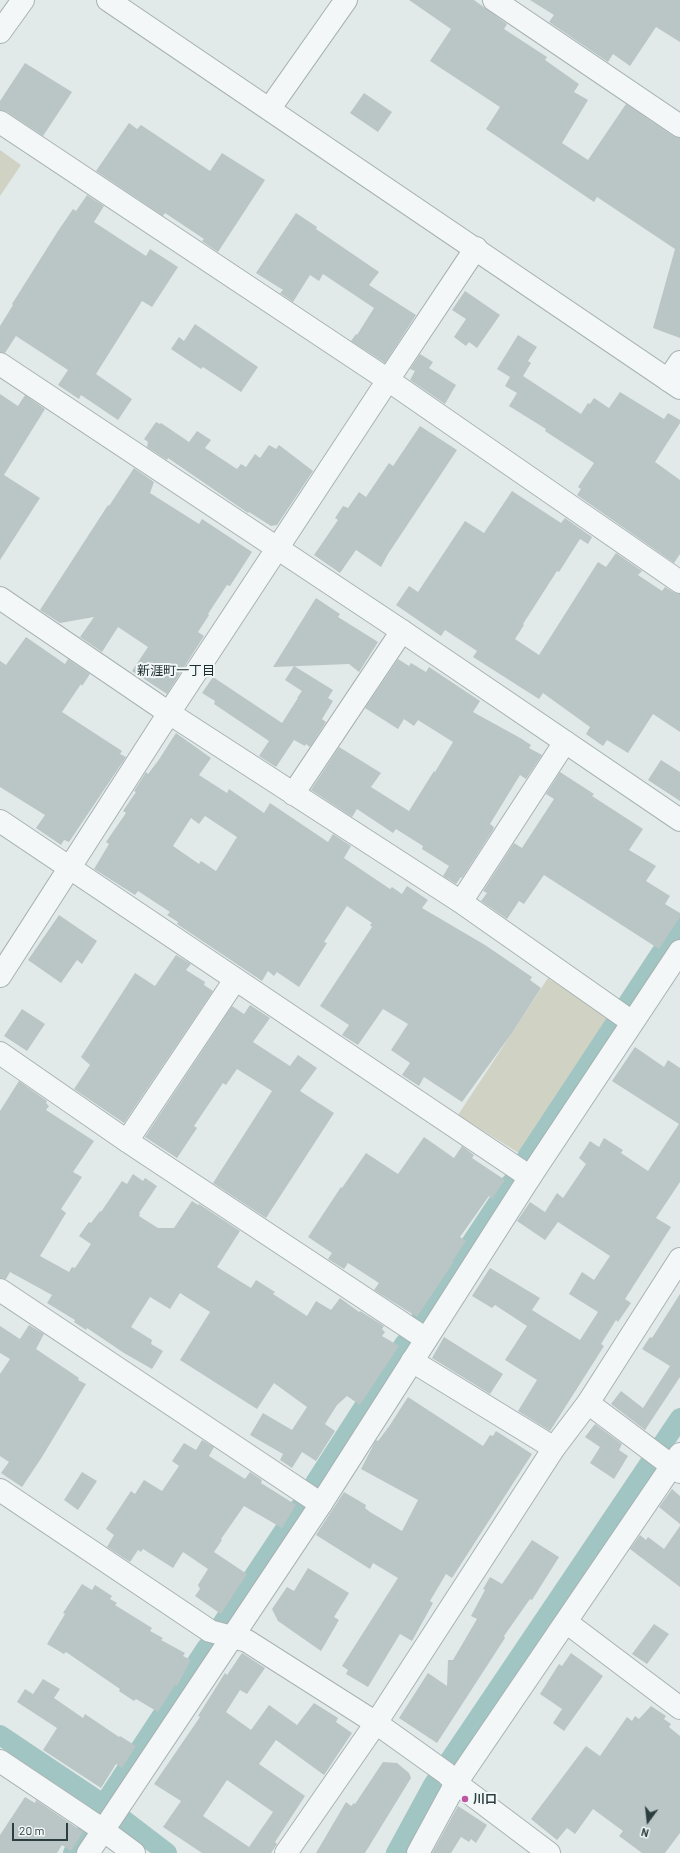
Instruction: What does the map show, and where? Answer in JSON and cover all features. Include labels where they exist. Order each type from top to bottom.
[{"type":"street","points":[[0,32],[23,0]]},
{"type":"street","points":[[108,0],[476,248],[676,377]]},
{"type":"street","points":[[270,108],[346,0]]},
{"type":"street","points":[[494,0],[680,126]]},
{"type":"street","points":[[0,122],[388,380],[680,582]]},
{"type":"street","points":[[0,976],[169,713],[476,248]]},
{"type":"street","points":[[0,364],[402,631],[680,820]]},
{"type":"street","points":[[0,598],[169,713],[461,902],[632,1022]]},
{"type":"street","points":[[293,794],[402,631]]},
{"type":"street","points":[[461,902],[564,742]]},
{"type":"street","points":[[0,821],[530,1177]]},
{"type":"street","points":[[88,1853],[321,1504],[530,1177],[680,951]]},
{"type":"street","points":[[127,1141],[235,980]]},
{"type":"street","points":[[0,1053],[127,1141],[426,1339]]},
{"type":"street","points":[[286,1853],[376,1723],[554,1448],[588,1403],[680,1259]]},
{"type":"street","points":[[0,1290],[321,1504]]},
{"type":"street","points":[[412,1361],[554,1448]]},
{"type":"street","points":[[418,1853],[451,1778],[566,1622],[678,1464],[588,1403]]},
{"type":"street","points":[[0,1490],[210,1631],[247,1641],[376,1723],[549,1853]]},
{"type":"street","points":[[566,1622],[680,1708]]},
{"type":"street","points":[[0,1761],[111,1818],[134,1853]]},
{"type":"shaded area","points":[[0,150],[21,165],[0,196]]},
{"type":"shaded area","points":[[548,978],[613,1021],[522,1155],[458,1115]]},
{"type":"building","points":[[409,0],[474,0],[507,24],[504,29],[547,57],[545,60],[579,84],[574,92],[588,100],[562,143],[588,160],[626,104],[673,136],[680,138],[680,338],[653,328],[675,249],[597,197],[594,202],[486,129],[500,107],[430,61],[451,29]]},
{"type":"building","points":[[530,0],[680,0],[680,42],[656,27],[630,66],[613,54],[608,62],[549,22],[554,15]]},
{"type":"building","points":[[25,63],[72,92],[43,136],[7,112],[0,110],[0,101]]},
{"type":"building","points":[[364,93],[392,112],[378,132],[350,113]]},
{"type":"building","points":[[129,123],[137,129],[141,125],[210,171],[222,153],[265,180],[218,252],[202,241],[204,239],[165,213],[163,216],[96,171]]},
{"type":"building","points":[[87,195],[104,206],[94,222],[146,256],[150,249],[178,267],[152,307],[142,301],[96,374],[132,399],[118,420],[81,395],[79,399],[58,385],[68,370],[16,336],[5,353],[0,352],[0,326],[13,305],[12,304],[73,209],[76,211]]},
{"type":"building","points":[[296,213],[317,227],[316,229],[379,272],[369,285],[416,315],[385,363],[351,341],[356,334],[357,335],[374,308],[323,274],[319,281],[310,275],[293,302],[280,293],[283,290],[256,273]]},
{"type":"building","points":[[465,291],[500,315],[477,348],[469,342],[466,346],[454,337],[466,319],[452,310]]},
{"type":"building","points":[[195,324],[258,367],[241,392],[203,367],[201,369],[171,349],[179,337],[184,341]]},
{"type":"building","points":[[518,335],[537,347],[528,361],[531,363],[523,376],[581,414],[588,403],[590,404],[594,398],[609,408],[620,392],[664,419],[668,413],[680,420],[680,423],[655,462],[680,480],[680,554],[674,563],[577,495],[581,489],[578,487],[594,463],[545,431],[546,429],[509,406],[517,393],[505,386],[510,377],[497,369]]},
{"type":"building","points":[[420,354],[433,362],[429,368],[456,385],[445,404],[410,380],[415,371],[410,369]]},
{"type":"building","points":[[0,394],[18,406],[25,395],[45,409],[4,475],[40,498],[0,560]]},
{"type":"building","points":[[156,422],[161,423],[189,442],[197,431],[211,440],[205,448],[237,469],[241,464],[246,467],[255,454],[260,458],[269,445],[276,449],[279,445],[313,471],[277,525],[271,526],[249,512],[248,513],[168,458],[167,460],[147,447],[148,442],[144,439]]},
{"type":"building","points":[[420,426],[457,450],[388,554],[381,567],[356,550],[340,573],[314,555],[338,520],[335,518],[343,506],[348,508],[359,492],[366,497],[389,463],[393,466]]},
{"type":"building","points":[[134,468],[154,482],[150,493],[199,524],[202,519],[252,552],[230,586],[227,585],[208,614],[209,615],[198,632],[204,636],[167,694],[132,671],[148,647],[118,627],[102,652],[80,637],[94,617],[60,623],[40,610],[108,505],[109,506]]},
{"type":"building","points":[[512,491],[561,523],[565,518],[592,537],[588,544],[580,539],[559,572],[557,571],[515,639],[539,655],[598,562],[606,567],[616,553],[642,571],[638,575],[662,591],[665,587],[680,594],[680,732],[653,714],[628,753],[607,740],[603,746],[586,734],[590,727],[543,693],[539,699],[473,657],[477,651],[445,630],[441,636],[396,605],[409,586],[418,592],[465,521],[484,533]]},
{"type":"building","points":[[316,598],[340,614],[338,617],[378,642],[359,672],[349,664],[273,667]]},
{"type":"building","points":[[26,637],[65,664],[68,659],[90,674],[82,686],[81,684],[62,712],[122,751],[120,754],[126,757],[69,842],[64,840],[61,845],[36,828],[45,815],[0,787],[0,661],[6,665]]},
{"type":"building","points":[[398,659],[409,666],[411,663],[426,672],[429,667],[480,701],[473,712],[522,739],[531,745],[529,748],[542,755],[526,779],[520,775],[490,824],[494,827],[493,830],[462,878],[461,877],[456,884],[443,876],[449,866],[422,849],[423,846],[396,829],[393,833],[357,809],[352,817],[311,790],[339,747],[381,773],[371,787],[409,811],[434,771],[435,772],[453,742],[418,720],[414,726],[404,719],[398,729],[365,708]]},
{"type":"building","points":[[294,666],[333,690],[328,698],[333,701],[322,719],[326,722],[310,747],[294,740],[276,767],[259,756],[269,741],[214,704],[215,701],[202,693],[213,677],[282,723],[302,691],[285,680]]},
{"type":"building","points":[[176,733],[211,758],[199,775],[227,793],[229,789],[264,813],[270,803],[328,842],[333,834],[351,846],[344,858],[390,889],[392,887],[402,894],[407,886],[428,900],[422,908],[485,945],[532,977],[530,980],[541,988],[512,1033],[462,1102],[424,1077],[419,1086],[402,1075],[410,1063],[391,1050],[408,1024],[383,1009],[358,1045],[342,1035],[349,1025],[320,1006],[372,927],[370,925],[372,923],[347,906],[324,942],[327,943],[299,987],[277,972],[274,976],[268,971],[262,981],[177,924],[178,922],[167,915],[170,912],[138,891],[135,895],[94,869],[109,844],[106,842],[126,813],[123,811],[136,792],[134,791],[146,772],[148,774]],"holes":[[[205,816],[237,837],[216,871],[201,861],[199,864],[173,846],[191,818],[199,824]]]},
{"type":"building","points":[[661,760],[680,772],[680,801],[648,780]]},
{"type":"building","points":[[560,772],[594,794],[592,796],[643,829],[629,850],[656,866],[646,881],[670,896],[665,904],[680,913],[680,917],[659,949],[544,875],[524,904],[519,901],[507,919],[481,901],[487,893],[483,891],[514,843],[522,848],[554,799],[546,794]]},
{"type":"building","points":[[59,915],[97,941],[82,964],[77,960],[61,983],[28,960]]},
{"type":"building","points":[[176,955],[191,964],[186,970],[205,982],[204,985],[213,991],[124,1123],[74,1089],[90,1065],[81,1057],[135,973],[155,986]]},
{"type":"building","points":[[250,1005],[270,1018],[253,1042],[290,1066],[298,1055],[317,1068],[300,1091],[334,1113],[266,1218],[213,1183],[272,1091],[237,1069],[226,1085],[223,1083],[194,1126],[197,1128],[177,1158],[145,1137],[232,1006],[244,1014]]},
{"type":"building","points":[[22,1009],[45,1024],[27,1051],[4,1036]]},
{"type":"building","points":[[635,1047],[664,1067],[668,1060],[680,1068],[680,1182],[656,1218],[671,1227],[625,1299],[631,1303],[618,1322],[616,1320],[601,1344],[604,1346],[550,1431],[518,1411],[537,1380],[505,1360],[527,1326],[495,1305],[492,1308],[472,1296],[490,1268],[540,1298],[532,1310],[580,1340],[598,1312],[569,1294],[582,1272],[594,1280],[610,1256],[558,1222],[545,1240],[517,1221],[530,1202],[545,1212],[557,1193],[563,1198],[586,1164],[579,1158],[590,1141],[599,1147],[604,1138],[623,1150],[621,1153],[648,1171],[679,1124],[612,1081]]},
{"type":"building","points":[[19,1081],[47,1101],[46,1103],[49,1106],[46,1110],[94,1141],[73,1172],[82,1177],[61,1209],[66,1213],[40,1256],[69,1272],[72,1267],[75,1268],[91,1244],[79,1236],[89,1222],[91,1223],[100,1211],[101,1212],[122,1181],[127,1184],[133,1174],[143,1181],[145,1178],[157,1186],[139,1213],[139,1216],[158,1228],[174,1228],[192,1201],[240,1231],[217,1267],[251,1288],[256,1280],[275,1292],[273,1294],[307,1316],[316,1301],[331,1310],[340,1298],[359,1312],[360,1311],[384,1326],[382,1329],[385,1332],[382,1336],[399,1346],[360,1405],[347,1396],[337,1405],[325,1424],[335,1431],[316,1461],[302,1452],[292,1468],[280,1460],[283,1454],[250,1435],[263,1413],[292,1430],[307,1407],[274,1383],[257,1409],[180,1360],[210,1312],[180,1293],[170,1309],[150,1297],[131,1327],[152,1340],[151,1344],[163,1351],[152,1369],[124,1353],[87,1328],[86,1330],[74,1322],[75,1320],[47,1303],[52,1295],[10,1272],[6,1279],[0,1278],[0,1111]]},
{"type":"building","points":[[424,1137],[454,1158],[462,1146],[474,1155],[472,1158],[505,1180],[492,1199],[489,1196],[460,1237],[466,1241],[417,1317],[374,1290],[379,1283],[348,1263],[344,1269],[328,1259],[332,1253],[308,1237],[341,1187],[342,1188],[366,1153],[398,1174]]},
{"type":"building","points":[[680,1294],[680,1377],[645,1430],[611,1404],[621,1391],[643,1408],[670,1366],[642,1349],[650,1337],[652,1338]]},
{"type":"building","points":[[29,1325],[44,1334],[36,1349],[79,1378],[78,1380],[86,1384],[22,1487],[1,1473],[9,1462],[0,1456],[0,1374],[10,1359],[0,1353],[0,1326],[20,1339]]},
{"type":"building","points":[[444,1337],[503,1374],[490,1394],[432,1358]]},
{"type":"building","points":[[408,1397],[483,1446],[490,1435],[493,1436],[496,1431],[532,1454],[452,1578],[446,1574],[430,1601],[433,1603],[412,1641],[400,1634],[368,1687],[346,1674],[348,1670],[342,1666],[398,1578],[373,1563],[370,1569],[316,1535],[344,1492],[366,1505],[365,1508],[370,1512],[402,1531],[418,1500],[361,1469],[376,1440],[378,1441],[390,1425]]},
{"type":"building","points":[[595,1424],[622,1444],[619,1450],[628,1456],[614,1479],[590,1463],[600,1447],[585,1437]]},
{"type":"building","points":[[202,1440],[214,1447],[209,1456],[245,1479],[250,1472],[262,1480],[261,1483],[296,1505],[282,1528],[244,1506],[221,1539],[222,1540],[214,1552],[247,1574],[221,1614],[195,1596],[200,1589],[198,1585],[208,1569],[183,1552],[173,1568],[143,1549],[141,1552],[138,1550],[130,1562],[107,1547],[114,1535],[106,1529],[131,1491],[135,1494],[144,1480],[162,1491],[179,1466],[172,1461],[184,1443],[196,1450]]},
{"type":"building","points":[[82,1472],[97,1481],[78,1510],[64,1500]]},
{"type":"building","points":[[672,1489],[680,1496],[680,1524],[659,1507]]},
{"type":"building","points":[[680,1526],[680,1587],[630,1549],[640,1535],[646,1540],[648,1537],[664,1549]]},
{"type":"building","points":[[532,1540],[559,1557],[532,1600],[530,1599],[504,1636],[505,1638],[437,1743],[399,1718],[428,1673],[447,1686],[448,1660],[453,1660],[477,1619],[471,1616],[485,1590],[483,1589],[490,1577],[502,1584]]},
{"type":"building","points":[[308,1568],[349,1593],[334,1617],[339,1620],[321,1651],[278,1621],[272,1609],[287,1587],[294,1591]]},
{"type":"building","points":[[82,1584],[92,1590],[95,1585],[112,1596],[110,1599],[117,1603],[115,1605],[152,1628],[150,1631],[163,1638],[161,1640],[185,1653],[183,1656],[191,1660],[177,1686],[175,1685],[158,1712],[136,1699],[134,1701],[119,1691],[120,1689],[66,1652],[64,1654],[47,1644],[65,1614],[63,1613]]},
{"type":"building","points":[[654,1624],[669,1634],[647,1664],[632,1654]]},
{"type":"building","points":[[242,1653],[265,1668],[247,1694],[240,1690],[226,1712],[251,1730],[269,1705],[297,1725],[314,1703],[338,1718],[336,1722],[352,1733],[324,1775],[276,1740],[259,1764],[305,1796],[275,1842],[277,1844],[271,1853],[202,1853],[163,1827],[181,1801],[154,1784],[200,1717],[198,1716],[225,1673],[227,1675]],"holes":[[[227,1780],[273,1812],[249,1847],[203,1816]]]},
{"type":"building","points":[[571,1653],[603,1676],[564,1731],[553,1723],[562,1709],[540,1694],[559,1664],[562,1666]]},
{"type":"building","points":[[43,1679],[60,1689],[54,1698],[83,1718],[85,1714],[119,1737],[120,1736],[136,1746],[122,1768],[116,1764],[101,1788],[43,1750],[57,1728],[17,1702],[25,1689],[33,1694]]},
{"type":"building","points":[[651,1706],[666,1716],[664,1719],[671,1724],[669,1727],[680,1736],[680,1833],[665,1853],[642,1853],[619,1836],[623,1831],[593,1809],[575,1834],[567,1828],[557,1840],[531,1819],[586,1746],[600,1756],[627,1717],[632,1721],[635,1716],[639,1719]]},
{"type":"building","points":[[383,1762],[397,1763],[409,1773],[411,1778],[365,1853],[316,1853],[346,1802],[351,1806],[354,1803],[355,1804]]},
{"type":"building","points":[[25,1797],[35,1803],[36,1800],[83,1832],[71,1851],[62,1845],[57,1853],[0,1853],[0,1835]]},
{"type":"building","points":[[458,1806],[487,1825],[476,1843],[471,1839],[469,1842],[461,1837],[451,1853],[432,1853]]},
{"type":"waterway","points":[[628,1003],[680,924]]},
{"type":"waterway","points":[[527,1157],[614,1025]]},
{"type":"waterway","points":[[419,1322],[511,1183]]},
{"type":"waterway","points":[[315,1483],[405,1343]]},
{"type":"waterway","points":[[396,1853],[433,1785],[680,1418]]},
{"type":"waterway","points":[[222,1624],[299,1508]]},
{"type":"waterway","points":[[100,1810],[207,1647]]},
{"type":"waterway","points":[[0,1735],[103,1804],[167,1853]]},
{"type":"waterway","points":[[73,1853],[85,1834]]},
{"type":"place","name":"川口","points":[[465,1799]]},
{"type":"district","name":"新涯町一丁目","points":[[176,671]]}]
